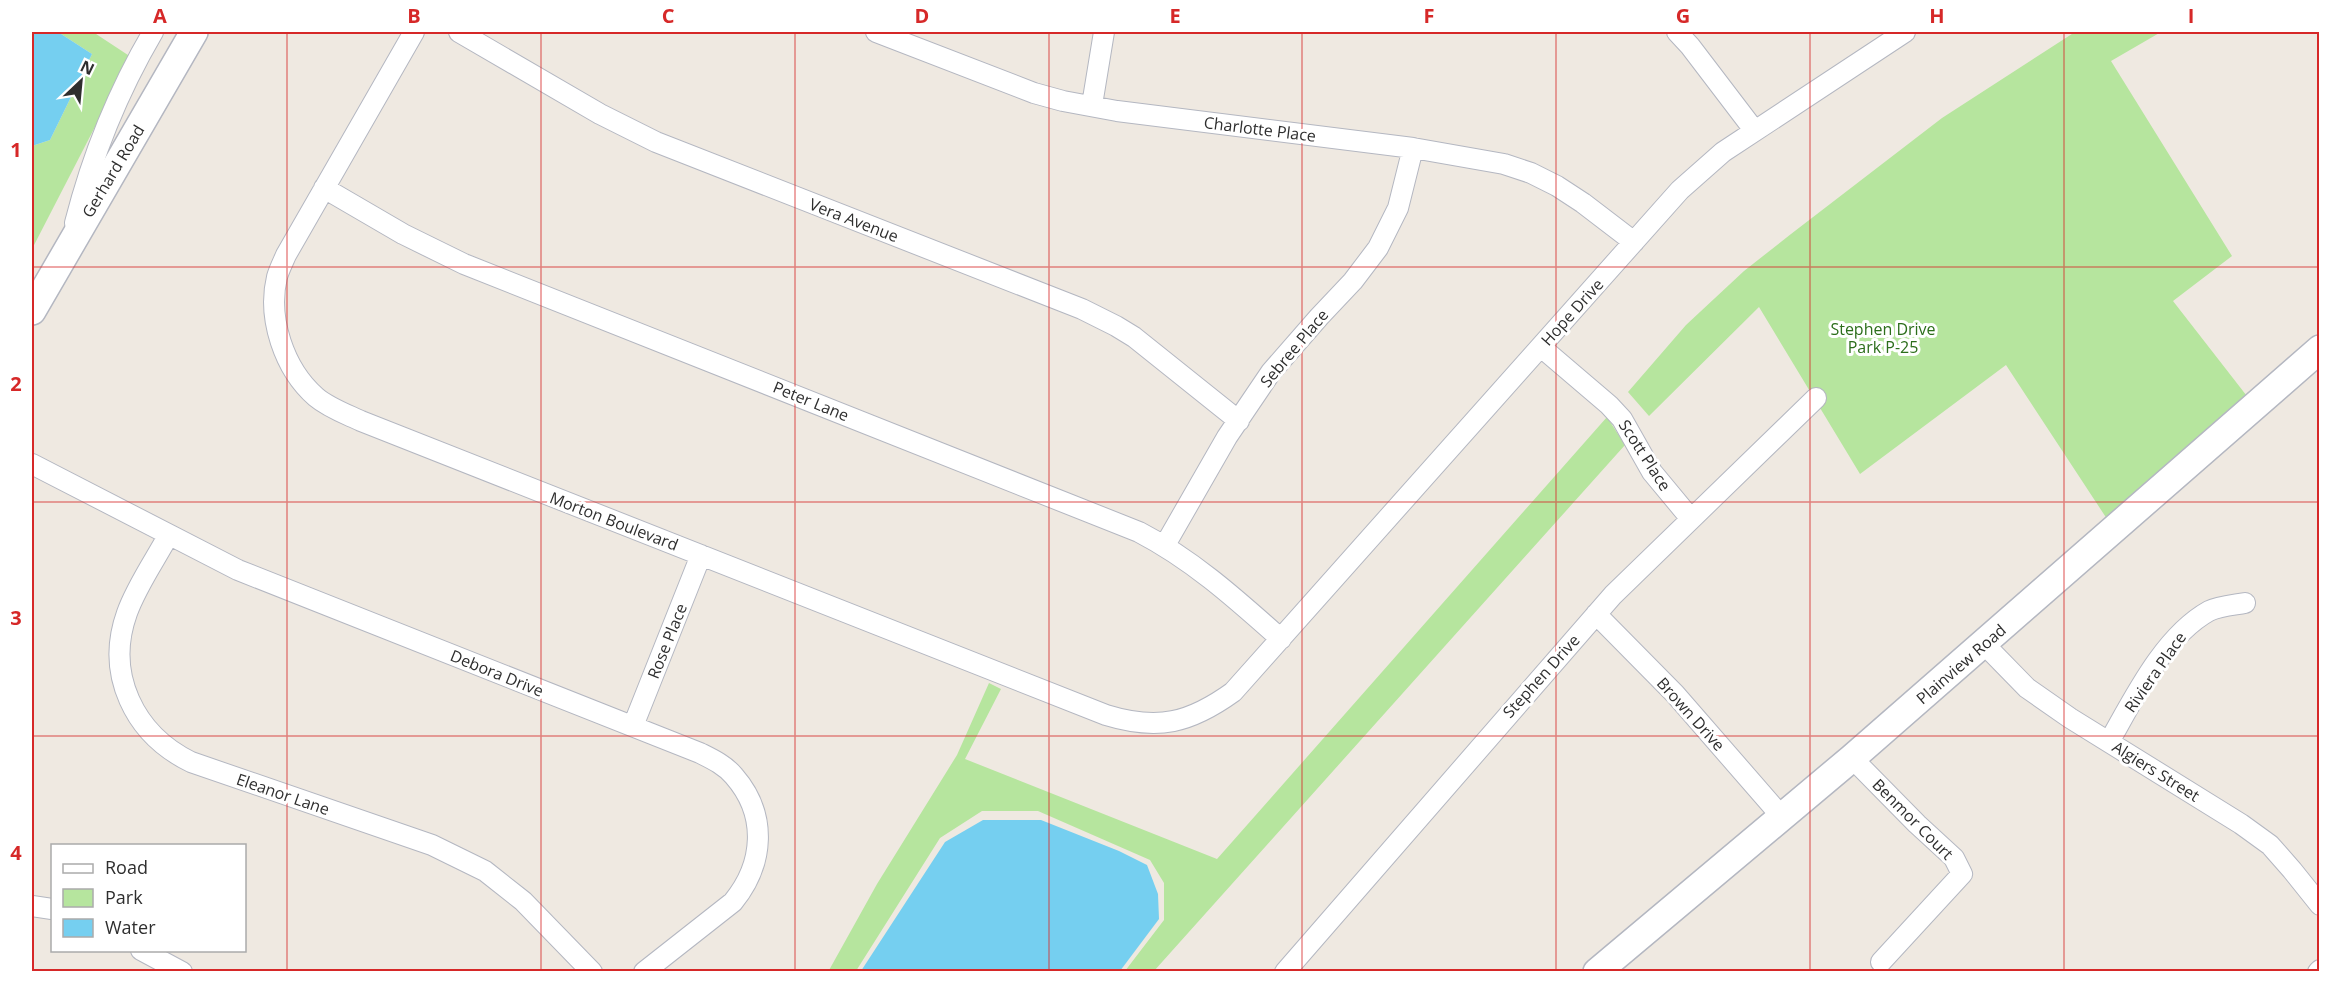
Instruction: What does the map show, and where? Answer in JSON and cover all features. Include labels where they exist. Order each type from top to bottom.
[{"type":"main road","name":"Gerhard Road","points":[[32,311],[194,32]]},
{"type":"main road","name":"Plainview Road","points":[[1597,972],[1852,758],[2319,349]]},
{"type":"street","points":[[70,243],[88,175],[136,61],[153,32]]},
{"type":"street","name":"Morton Boulevard","points":[[414,32],[286,255],[277,277],[274,302],[278,334],[285,355],[301,380],[316,397],[361,422],[1106,716],[1126,721],[1163,723],[1182,720],[1210,708],[1233,692],[1281,639]]},
{"type":"street","name":"Vera Avenue","points":[[459,32],[600,114],[656,142],[1082,309],[1134,337],[1239,421]]},
{"type":"street","points":[[1092,105],[1104,32]]},
{"type":"street","points":[[1677,32],[1754,130]]},
{"type":"street","name":"Charlotte Place","points":[[884,33],[1034,93],[1063,101],[1118,111],[1413,148],[1476,158],[1531,173],[1583,203],[1634,242]]},
{"type":"street","name":"Hope Drive","points":[[1281,639],[1680,190],[1723,152],[1895,34]]},
{"type":"street","name":"Sebree Place","points":[[1165,545],[1271,372],[1353,281],[1378,248],[1398,208],[1413,148]]},
{"type":"street","name":"Peter Lane","points":[[324,188],[403,234],[464,264],[1110,519],[1165,545],[1205,572],[1281,639]]},
{"type":"street","name":"Scott Place","points":[[1541,347],[1609,405],[1622,419],[1652,472],[1691,519]]},
{"type":"street","name":"Stephen Drive","points":[[1291,969],[1613,595],[1816,398]]},
{"type":"street","name":"Debora Drive","points":[[32,464],[238,570],[700,753],[718,762],[734,775],[746,793],[755,814],[759,838],[753,869],[744,888],[733,902],[644,972]]},
{"type":"street","name":"Eleanor Lane","points":[[168,536],[127,612],[120,641],[123,686],[138,718],[149,733],[172,753],[191,762],[432,845],[485,871],[523,901],[592,972]]},
{"type":"street","name":"Rose Place","points":[[633,726],[701,555]]},
{"type":"street","name":"Riviera Place","points":[[2109,742],[2162,655],[2183,629],[2211,610],[2245,603]]},
{"type":"street","name":"Brown Drive","points":[[1596,614],[1675,694],[1782,817]]},
{"type":"street","name":"Algiers Street","points":[[1984,644],[2027,688],[2241,824],[2270,845],[2319,905]]},
{"type":"street","name":"Benmor Court","points":[[1852,758],[1954,858],[1962,874],[1881,962]]},
{"type":"street","points":[[32,906],[51,909]]},
{"type":"street","points":[[143,952],[182,972]]},
{"type":"green space","points":[[58,32],[93,32],[131,57],[32,249],[32,146],[50,140],[92,54]]},
{"type":"green space","name":"Stephen Drive Park P-25","points":[[2075,32],[2161,32],[2111,61],[2232,256],[2173,301],[2250,400],[2109,522],[2006,365],[1860,474],[1759,307],[1649,416],[1628,392],[1686,325],[1744,271],[1942,118]]},
{"type":"green space","points":[[1607,417],[1625,445],[1154,971],[1125,971],[1164,920],[1164,883],[1150,860],[1038,811],[982,811],[940,838],[856,971],[828,972],[877,884],[957,755],[989,683],[1001,689],[965,759],[1217,859]]},
{"type":"water","points":[[32,32],[58,32],[92,54],[50,140],[32,146]]},
{"type":"water","points":[[983,820],[1041,820],[1119,851],[1147,865],[1158,894],[1159,919],[1120,971],[861,971],[945,842]]}]
